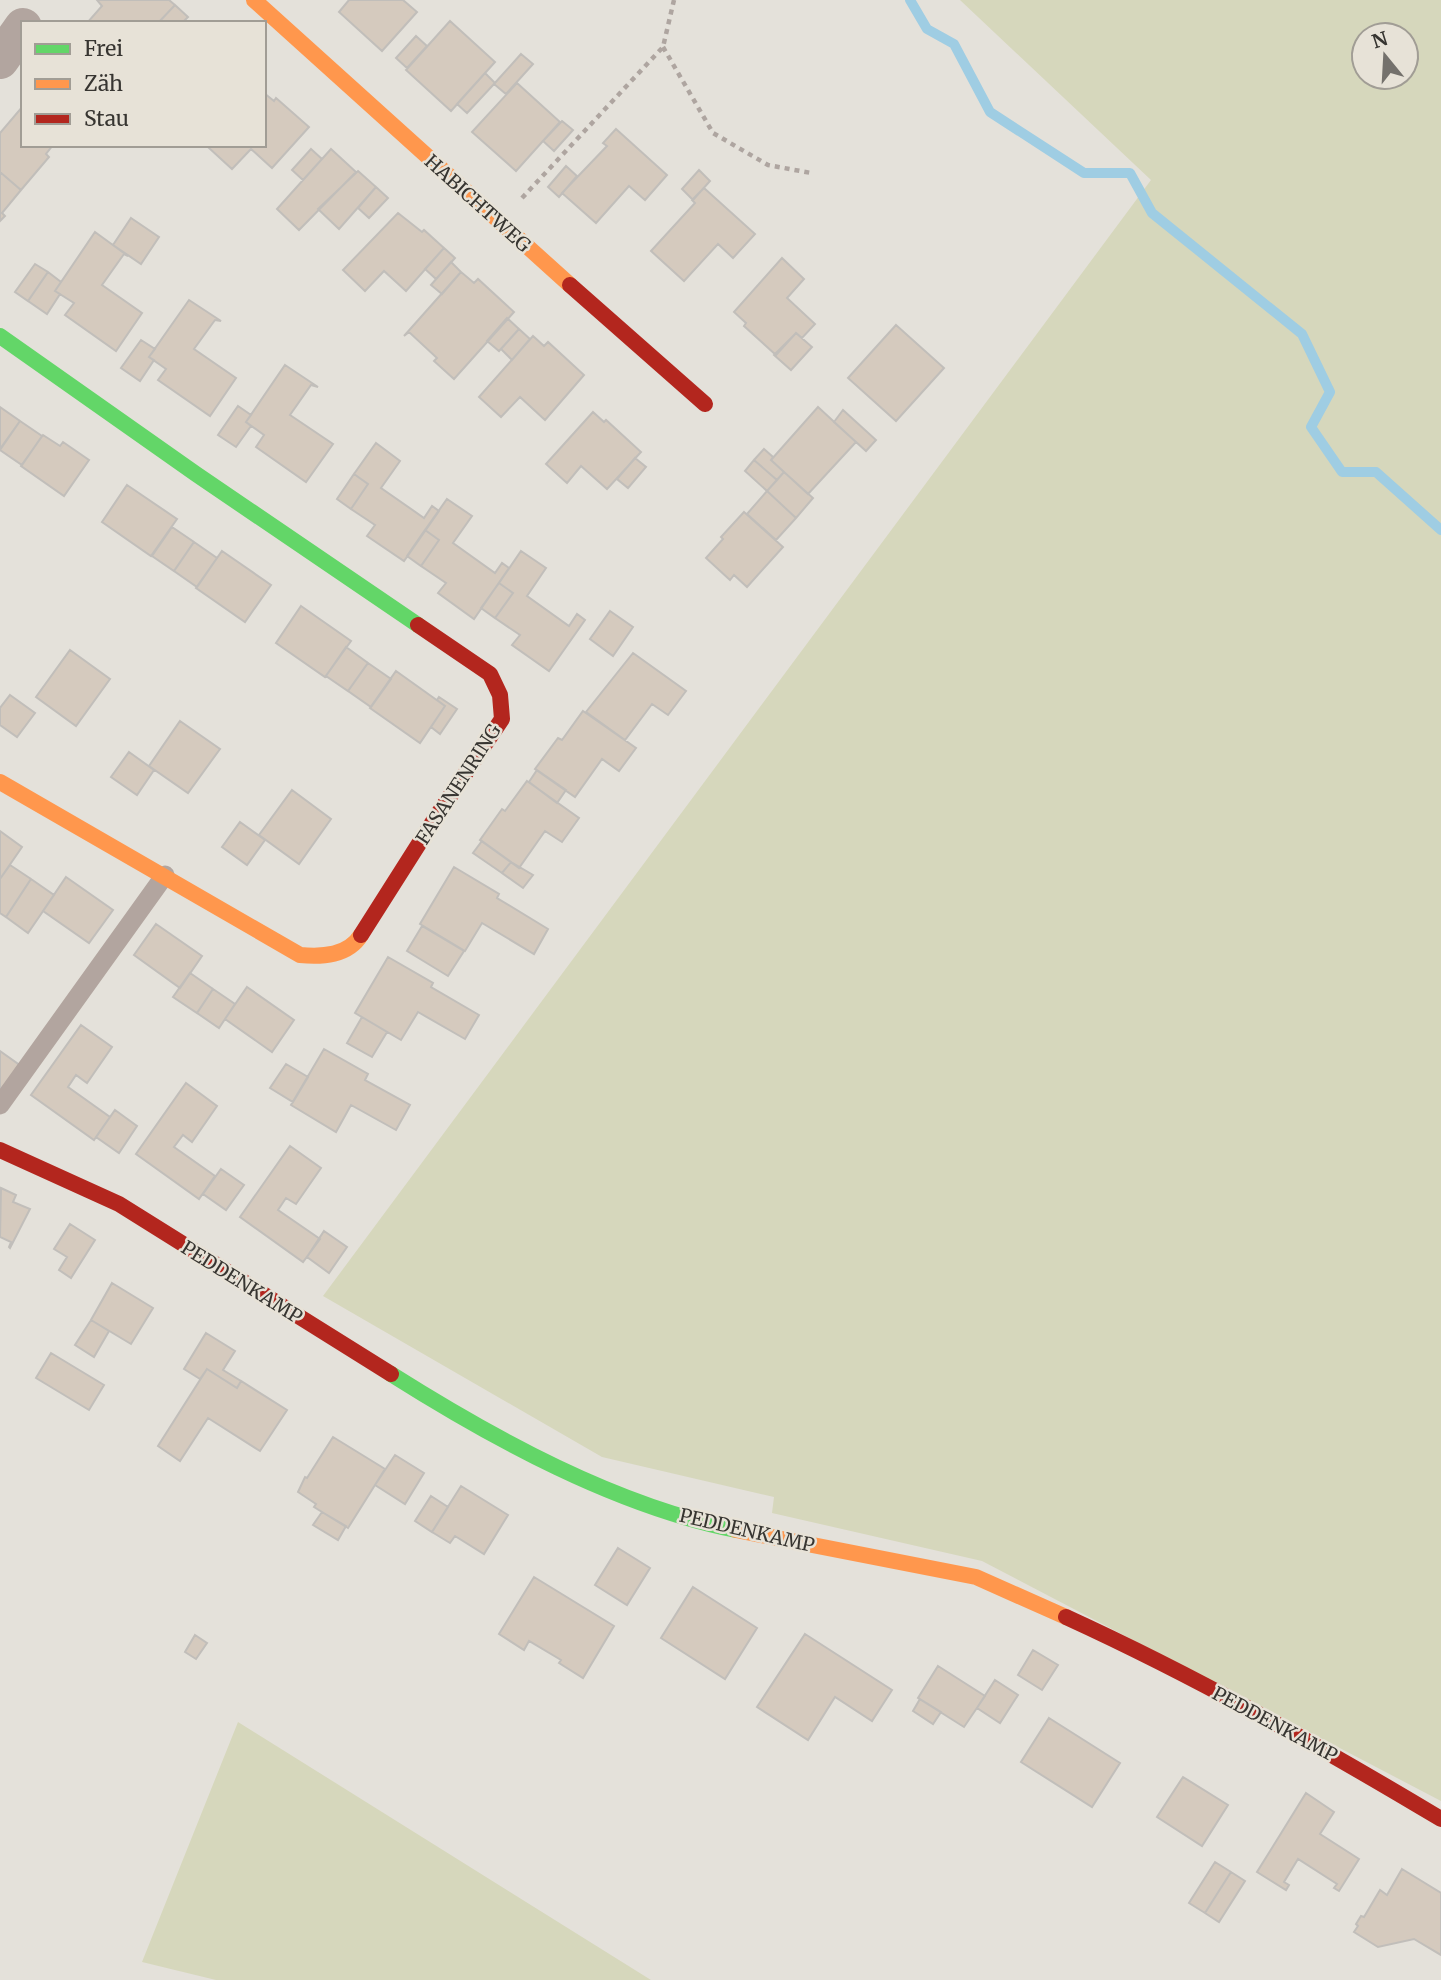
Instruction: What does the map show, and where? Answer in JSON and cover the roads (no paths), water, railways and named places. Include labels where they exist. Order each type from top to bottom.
[{"type":"street","points":[[25,21],[41,0]]},
{"type":"street","name":"HABICHTWEG","points":[[254,0],[499,223],[705,404]]},
{"type":"street","name":"FASANENRING","points":[[0,336],[196,474],[490,674],[501,695],[502,719],[357,942],[346,950],[319,957],[300,955],[0,782]]},
{"type":"street","name":"PEDDENKAMP","points":[[0,1150],[119,1204],[448,1410],[584,1480],[691,1521],[976,1577],[1140,1651],[1337,1757],[1441,1819]]},
{"type":"lane","points":[[0,1105],[164,875]]},
{"type":"waterway","points":[[910,0],[927,29],[954,44],[990,112],[1084,173],[1130,173],[1152,213],[1302,334],[1330,392],[1311,427],[1342,472],[1376,472],[1441,530]]}]
